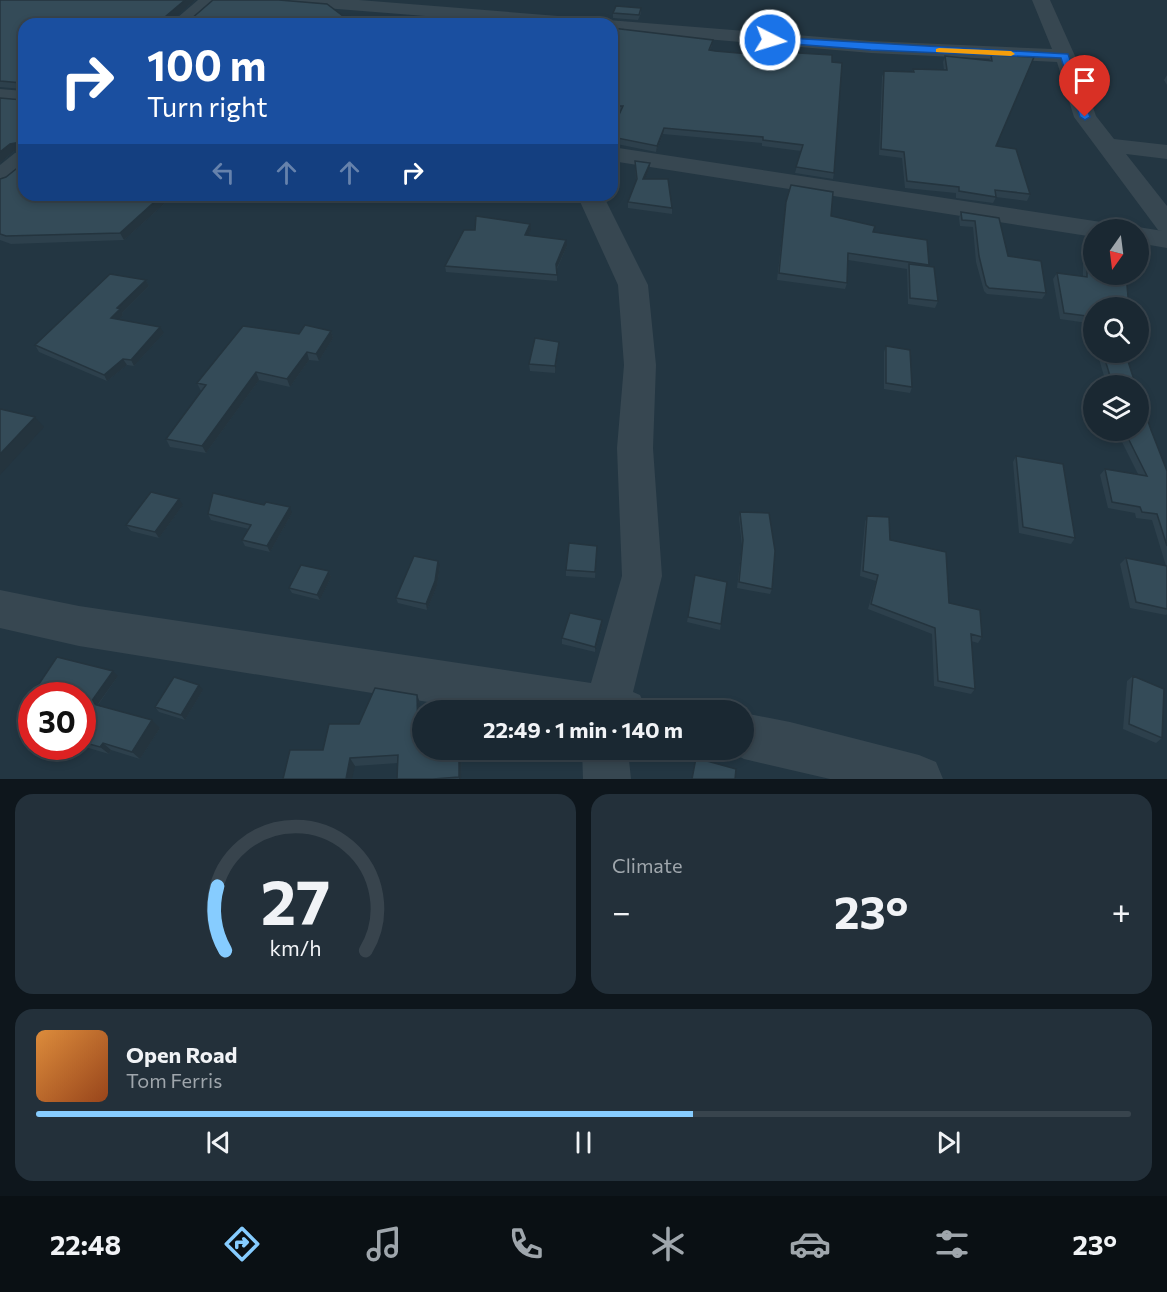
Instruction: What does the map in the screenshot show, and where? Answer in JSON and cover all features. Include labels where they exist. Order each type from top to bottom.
[{"type":"street","points":[[187,18],[208,0]]},
{"type":"street","points":[[287,0],[521,18]]},
{"type":"street","points":[[1041,0],[1065,56],[1085,117],[1167,224]]},
{"type":"street","points":[[618,26],[859,47],[1065,56]]},
{"type":"street","points":[[0,96],[18,98]]},
{"type":"street","points":[[1107,145],[1167,152]]},
{"type":"street","points":[[618,155],[1083,227]]},
{"type":"street","points":[[0,178],[18,163]]},
{"type":"street","points":[[593,201],[633,285],[640,365],[635,448],[642,576],[614,700]]},
{"type":"street","points":[[1149,237],[1167,240]]},
{"type":"street","points":[[0,609],[79,626],[497,700]]},
{"type":"street","points":[[754,738],[790,745],[919,779]]},
{"type":"street","points":[[607,779],[608,760]]},
{"type":"building","points":[[0,0],[185,0],[166,18],[18,18],[18,83],[0,81]]},
{"type":"building","points":[[213,0],[279,0],[327,4],[343,16],[366,18],[192,18]]},
{"type":"building","points":[[616,6],[641,8],[639,15],[613,13]]},
{"type":"building","points":[[618,29],[713,40],[709,50],[715,51],[783,57],[782,52],[832,55],[832,62],[842,63],[834,173],[796,167],[803,145],[763,140],[763,137],[664,128],[657,146],[618,138],[618,117],[623,106],[618,106]]},
{"type":"building","points":[[991,55],[1034,57],[996,146],[1016,149],[1030,194],[995,190],[996,197],[959,191],[959,187],[907,181],[904,152],[881,149],[884,71],[947,70],[945,56],[992,61]]},
{"type":"building","points":[[0,98],[18,100],[18,143],[10,144],[0,152]]},
{"type":"building","points":[[635,161],[650,163],[643,179],[668,179],[672,208],[628,202],[637,179]]},
{"type":"building","points":[[18,167],[18,201],[155,201],[120,233],[6,236],[0,234],[0,179]]},
{"type":"building","points":[[791,185],[833,192],[831,216],[875,226],[873,232],[927,240],[929,265],[848,253],[847,283],[779,273],[786,202]]},
{"type":"building","points":[[961,212],[999,218],[1008,256],[1041,261],[1046,293],[989,288],[986,285],[979,256],[975,221],[962,220]]},
{"type":"building","points":[[476,216],[530,224],[525,235],[566,240],[556,264],[557,275],[445,266],[464,230],[475,230]]},
{"type":"building","points":[[909,264],[934,267],[938,301],[910,298]]},
{"type":"building","points":[[1057,273],[1083,276],[1083,285],[1127,285],[1128,297],[1083,297],[1083,316],[1064,313]]},
{"type":"building","points":[[110,274],[146,280],[117,308],[120,309],[111,318],[160,327],[131,360],[123,359],[104,375],[35,345]]},
{"type":"building","points":[[305,325],[331,331],[316,354],[307,352],[287,379],[256,372],[202,446],[166,439],[206,385],[197,383],[243,326],[299,334]]},
{"type":"building","points":[[535,338],[559,342],[555,366],[529,364]]},
{"type":"building","points":[[886,346],[910,350],[912,387],[886,383]]},
{"type":"building","points":[[1106,363],[1129,363],[1132,375],[1110,375]]},
{"type":"building","points":[[0,409],[35,417],[0,454]]},
{"type":"building","points":[[1149,424],[1167,471],[1167,546],[1157,514],[1142,512],[1140,507],[1112,502],[1105,469],[1147,476],[1130,441],[1149,441]]},
{"type":"building","points":[[1016,456],[1063,464],[1075,538],[1023,527]]},
{"type":"building","points":[[151,492],[179,499],[155,532],[126,525]]},
{"type":"building","points":[[213,493],[264,505],[266,502],[290,507],[267,546],[242,540],[251,525],[208,514]]},
{"type":"building","points":[[740,512],[769,513],[775,551],[772,589],[739,582],[743,540]]},
{"type":"building","points":[[867,516],[889,517],[890,540],[946,552],[949,603],[980,610],[982,637],[971,634],[975,689],[938,681],[935,628],[871,604],[878,575],[863,571]]},
{"type":"building","points":[[569,543],[597,546],[595,572],[566,570]]},
{"type":"building","points":[[414,556],[438,561],[435,581],[426,604],[396,598]]},
{"type":"building","points":[[1126,558],[1167,566],[1167,609],[1136,602]]},
{"type":"building","points":[[301,565],[329,571],[317,595],[289,588]]},
{"type":"building","points":[[695,575],[727,582],[721,624],[688,617]]},
{"type":"building","points":[[570,613],[602,620],[595,647],[562,638]]},
{"type":"building","points":[[57,657],[113,671],[96,695],[96,682],[40,682]]},
{"type":"building","points":[[1133,676],[1164,689],[1162,738],[1129,724]]},
{"type":"building","points":[[174,677],[199,685],[181,715],[155,707]]},
{"type":"building","points":[[375,688],[417,695],[417,700],[412,700],[412,760],[459,760],[459,777],[397,779],[398,755],[350,758],[346,779],[283,779],[290,750],[323,750],[329,724],[359,724]]},
{"type":"building","points":[[96,705],[152,720],[132,752],[103,743],[100,747],[96,746]]},
{"type":"building","points":[[696,760],[736,769],[735,779],[692,779]]},
{"type":"slow traffic","points":[[939,50],[1011,54]]},
{"type":"route","points":[[770,40],[1065,56],[1085,117]]}]
